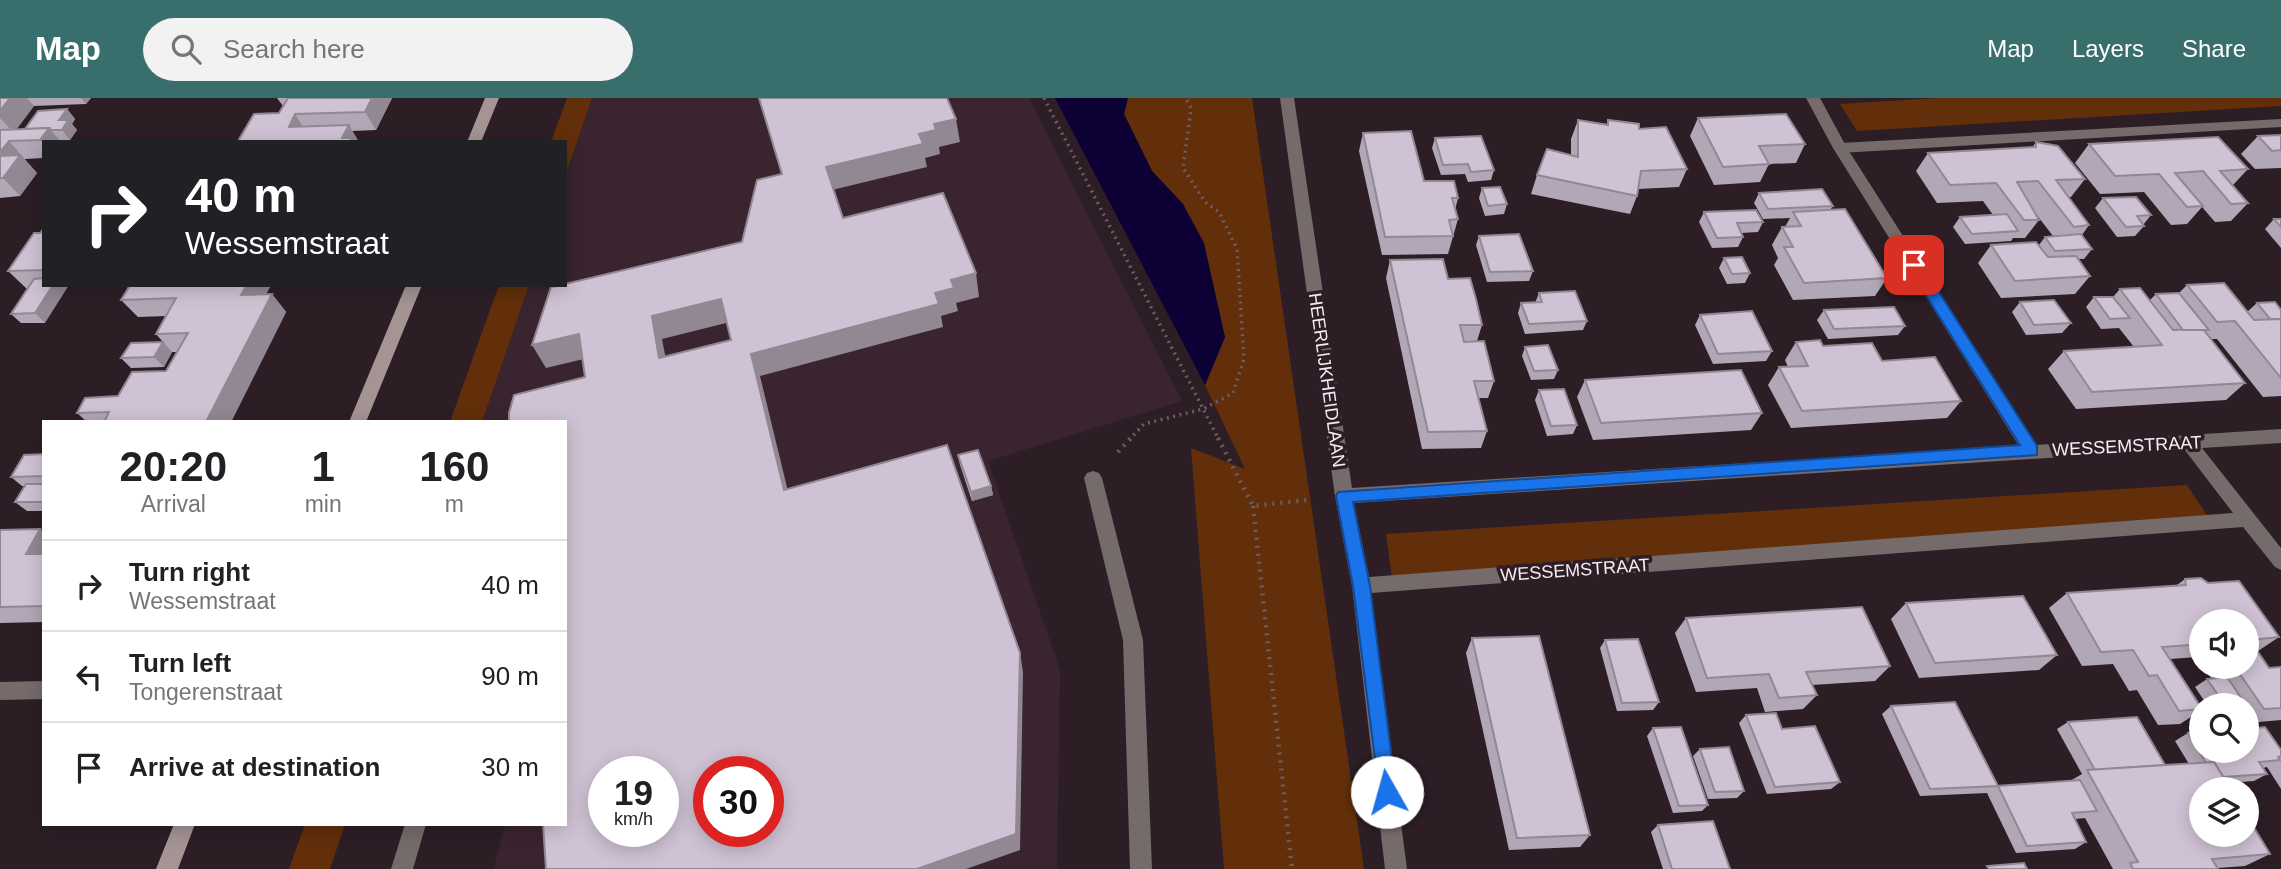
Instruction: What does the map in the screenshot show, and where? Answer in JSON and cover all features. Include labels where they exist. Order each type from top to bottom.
[{"type":"street","points":[[475,140],[492,98]]},
{"type":"street","name":"HEERLIJKHEIDLAAN","points":[[1287,98],[1344,496],[1361,586],[1396,869]]},
{"type":"street","points":[[1813,98],[1840,148],[2031,451]]},
{"type":"street","points":[[1840,148],[2281,123]]},
{"type":"street","points":[[358,420],[413,287]]},
{"type":"street","name":"WESSEMSTRAAT","points":[[1344,496],[2281,436]]},
{"type":"street","points":[[2188,442],[2281,562]]},
{"type":"street","points":[[1093,478],[1133,640],[1141,869]]},
{"type":"street","name":"WESSEMSTRAAT","points":[[1361,586],[2249,519]]},
{"type":"street","points":[[0,691],[42,690]]},
{"type":"street","points":[[167,869],[184,826]]},
{"type":"street","points":[[402,869],[415,826]]},
{"type":"path","points":[[1044,98],[1253,506],[1292,869]]},
{"type":"path","points":[[1093,478],[1144,424],[1203,409],[1233,393],[1244,359],[1237,249],[1219,212],[1205,202],[1183,168],[1191,108],[1185,98]]},
{"type":"path","points":[[1253,506],[1344,496]]},
{"type":"shaded area","points":[[567,98],[592,98],[567,171],[567,140],[552,140]]},
{"type":"shaded area","points":[[592,98],[1029,98],[1182,401],[988,461],[1060,670],[1057,869],[494,869],[505,826],[567,826],[567,420],[483,420],[528,287],[567,287],[567,171]]},
{"type":"shaded area","points":[[1055,98],[1128,98],[1124,114],[1152,171],[1183,204],[1204,243],[1225,337],[1205,385]]},
{"type":"shaded area","points":[[1128,98],[1252,98],[1364,869],[1224,869],[1191,448],[1245,469],[1205,385],[1225,337],[1183,204],[1152,171],[1124,114]]},
{"type":"shaded area","points":[[1938,98],[2281,98],[2281,106],[1857,131],[1840,104]]},
{"type":"shaded area","points":[[498,287],[528,287],[483,420],[451,420]]},
{"type":"shaded area","points":[[2187,485],[2214,526],[1392,578],[1386,534]]},
{"type":"shaded area","points":[[304,826],[344,826],[330,869],[289,869]]},
{"type":"building","points":[[0,98],[10,98],[0,111]]},
{"type":"building","points":[[288,98],[372,98],[365,112],[295,114],[289,127],[349,125],[342,138],[352,138],[351,140],[239,140],[254,114],[279,113]]},
{"type":"building","points":[[759,98],[947,98],[956,119],[934,124],[936,130],[919,134],[923,144],[826,167],[843,218],[943,193],[976,273],[951,280],[954,288],[935,293],[939,304],[751,354],[784,490],[947,445],[1020,653],[1016,834],[917,869],[546,869],[543,826],[567,826],[567,420],[509,420],[514,395],[585,377],[579,334],[532,345],[551,287],[567,287],[567,284],[742,242],[757,180],[782,174]],"holes":[[[721,299],[731,340],[659,358],[652,316]]]},
{"type":"building","points":[[67,109],[59,120],[68,120],[62,130],[25,129],[38,111]]},
{"type":"building","points":[[1786,114],[1805,144],[1759,146],[1769,164],[1723,167],[1698,118]]},
{"type":"building","points":[[1578,120],[1608,125],[1608,120],[1639,124],[1639,129],[1666,127],[1687,169],[1641,171],[1637,196],[1537,175],[1547,149],[1578,157]]},
{"type":"building","points":[[49,128],[40,140],[9,141],[0,152],[0,130]]},
{"type":"building","points":[[1411,131],[1424,181],[1454,181],[1458,198],[1452,198],[1458,219],[1449,220],[1453,236],[1385,237],[1363,133]]},
{"type":"building","points":[[2281,135],[2281,150],[2272,151],[2258,136]]},
{"type":"building","points":[[1481,136],[1494,170],[1471,172],[1468,164],[1443,165],[1435,138]]},
{"type":"building","points":[[2218,137],[2248,169],[2220,171],[2248,203],[2231,204],[2203,171],[2175,173],[2203,206],[2187,207],[2159,174],[2115,176],[2089,144]]},
{"type":"building","points":[[2036,142],[2058,146],[2085,179],[2056,180],[2089,225],[2074,227],[2038,181],[2017,182],[2039,220],[2024,220],[1996,183],[1950,185],[1928,153],[2036,147]]},
{"type":"building","points":[[20,155],[3,178],[0,178],[0,156]]},
{"type":"building","points":[[1500,187],[1507,204],[1488,206],[1482,188]]},
{"type":"building","points":[[1822,189],[1833,206],[1768,209],[1759,193]]},
{"type":"building","points":[[2136,197],[2151,215],[2137,216],[2144,226],[2126,227],[2103,198]]},
{"type":"building","points":[[1845,209],[1887,278],[1804,283],[1784,247],[1793,247],[1782,227],[1801,226],[1793,212]]},
{"type":"building","points":[[1756,210],[1763,222],[1737,223],[1743,237],[1717,238],[1704,212]]},
{"type":"building","points":[[2007,214],[2018,231],[1972,234],[1960,217]]},
{"type":"building","points":[[42,230],[42,270],[8,271],[34,233]]},
{"type":"building","points":[[1519,234],[1533,271],[1490,272],[1479,236]]},
{"type":"building","points":[[2081,234],[2092,249],[2055,251],[2045,237]]},
{"type":"building","points":[[2036,242],[2048,257],[2076,256],[2090,276],[2015,281],[1991,245]]},
{"type":"building","points":[[1742,257],[1750,273],[1732,274],[1724,258]]},
{"type":"building","points":[[1443,259],[1448,279],[1470,278],[1476,299],[1482,325],[1460,325],[1464,342],[1484,341],[1494,381],[1474,381],[1487,431],[1428,432],[1390,260]]},
{"type":"building","points":[[42,278],[42,287],[52,287],[35,313],[11,314],[34,279]]},
{"type":"building","points":[[2224,283],[2254,320],[2281,319],[2281,378],[2235,321],[2217,322],[2187,285]]},
{"type":"building","points":[[129,287],[246,287],[241,295],[272,294],[207,420],[105,420],[109,412],[77,413],[85,398],[118,396],[132,372],[166,371],[188,333],[156,334],[176,298],[121,300]]},
{"type":"building","points":[[2140,288],[2173,330],[2203,329],[2245,383],[2092,392],[2064,351],[2162,345],[2120,289]]},
{"type":"building","points":[[1575,291],[1587,321],[1529,324],[1521,303],[1542,302],[1539,293]]},
{"type":"building","points":[[2179,293],[2209,330],[2183,330],[2156,294]]},
{"type":"building","points":[[2094,297],[2113,297],[2130,318],[2110,319]]},
{"type":"building","points":[[2054,300],[2071,323],[2034,325],[2020,302]]},
{"type":"building","points":[[2275,302],[2281,310],[2281,319],[2270,319],[2257,303]]},
{"type":"building","points":[[1894,307],[1905,326],[1834,329],[1824,310]]},
{"type":"building","points":[[1752,311],[1772,351],[1718,354],[1700,315]]},
{"type":"building","points":[[1820,340],[1823,346],[1872,343],[1882,361],[1935,357],[1961,401],[1802,411],[1779,367],[1808,366],[1796,342]]},
{"type":"building","points":[[163,342],[154,357],[121,358],[131,343]]},
{"type":"building","points":[[1548,345],[1558,370],[1534,371],[1525,347]]},
{"type":"building","points":[[1741,370],[1762,413],[1601,423],[1585,380]]},
{"type":"building","points":[[1564,389],[1577,425],[1551,426],[1539,390]]},
{"type":"building","points":[[978,450],[991,486],[971,492],[958,455]]},
{"type":"building","points":[[42,454],[42,476],[11,477],[24,455]]},
{"type":"building","points":[[26,484],[42,484],[42,502],[15,502]]},
{"type":"building","points":[[40,529],[26,554],[42,554],[42,606],[0,607],[0,530]]},
{"type":"building","points":[[2201,578],[2208,583],[2239,581],[2259,609],[2189,609],[2189,645],[2162,647],[2192,693],[2189,693],[2189,710],[2179,711],[2157,675],[2149,676],[2133,650],[2101,652],[2067,593],[2186,585],[2185,579]]},
{"type":"building","points":[[2023,596],[2057,655],[1935,663],[1906,603]]},
{"type":"building","points":[[1862,607],[1890,666],[1806,672],[1817,695],[1779,698],[1769,674],[1707,678],[1686,618]]},
{"type":"building","points":[[2259,609],[2279,637],[2259,639]]},
{"type":"building","points":[[1539,636],[1590,835],[1517,838],[1472,638]]},
{"type":"building","points":[[1638,639],[1659,702],[1622,703],[1605,640]]},
{"type":"building","points":[[2259,653],[2269,668],[2281,667],[2281,708],[2264,709],[2259,702],[2259,693],[2253,693],[2243,679],[2259,679]]},
{"type":"building","points":[[2207,679],[2228,679],[2238,693],[2217,693]]},
{"type":"building","points":[[1955,702],[1998,786],[1930,789],[1891,706]]},
{"type":"building","points":[[1776,713],[1782,729],[1815,726],[1840,782],[1775,787],[1746,715]]},
{"type":"building","points":[[2137,717],[2165,765],[2095,770],[2068,722]]},
{"type":"building","points":[[1681,727],[1708,805],[1679,806],[1653,728]]},
{"type":"building","points":[[2265,727],[2281,750],[2281,756],[2278,757],[2280,760],[2259,762],[2259,728]]},
{"type":"building","points":[[1729,747],[1744,791],[1715,792],[1700,749]]},
{"type":"building","points":[[2259,762],[2267,774],[2223,777],[2215,763]]},
{"type":"building","points":[[2215,763],[2223,777],[2189,777],[2189,847],[2259,847],[2259,836],[2270,854],[2212,859],[2218,869],[2133,869],[2130,863],[2138,862],[2087,770]]},
{"type":"building","points":[[2080,780],[2097,811],[2072,813],[2086,842],[2027,846],[1998,786]]},
{"type":"building","points":[[1713,821],[1730,869],[1672,869],[1658,825]]},
{"type":"building","points":[[2024,863],[2027,869],[1989,869],[1987,866]]},
{"type":"route","points":[[1387,792],[1361,586],[1344,496],[2031,451],[1914,265]]}]
